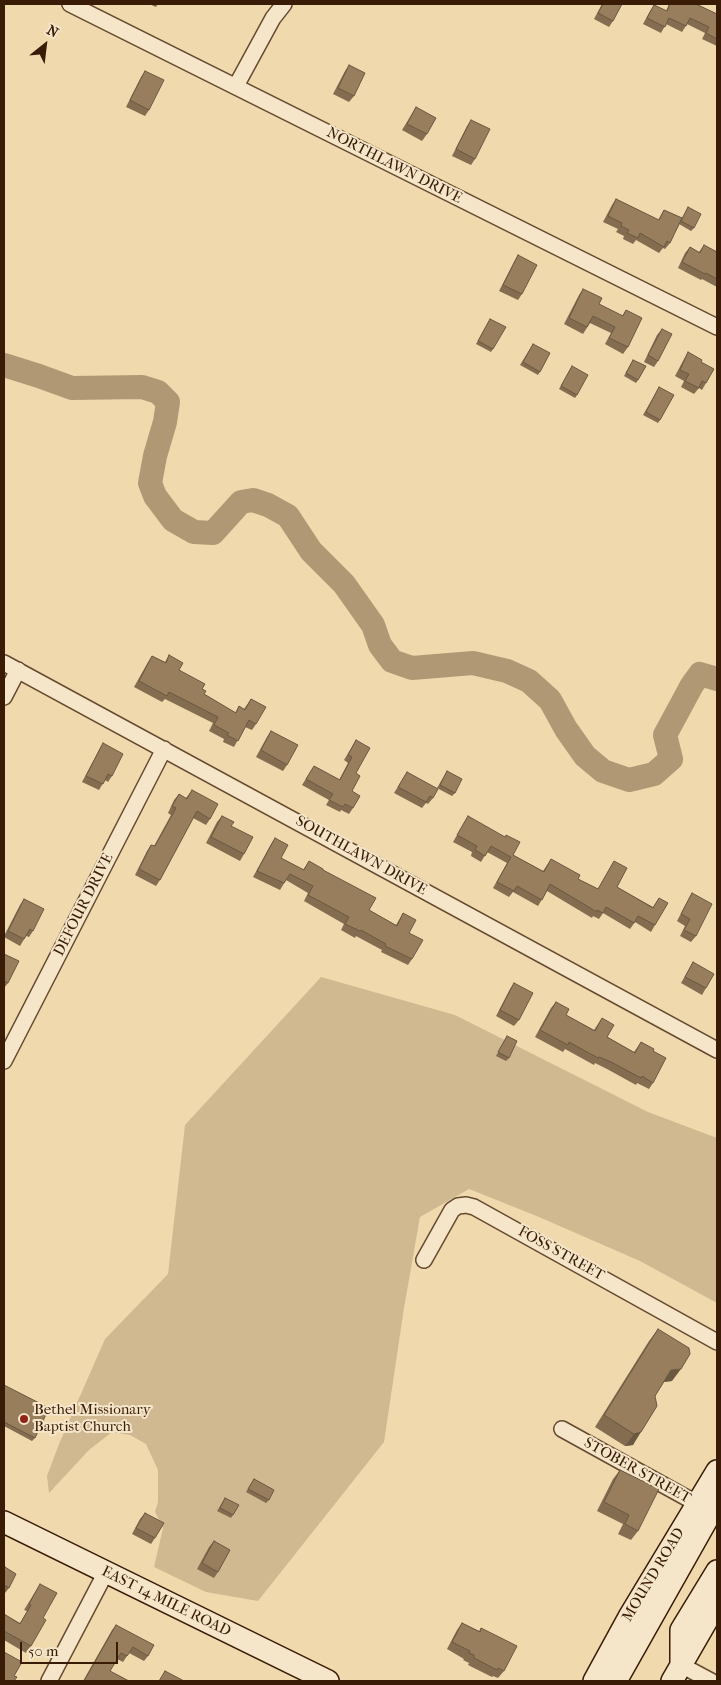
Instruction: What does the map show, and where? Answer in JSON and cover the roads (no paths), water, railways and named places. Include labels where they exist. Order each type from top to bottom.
[{"type":"main road","name":"MOUND ROAD","points":[[594,1681],[629,1617],[709,1506],[717,1471]]},
{"type":"main road","points":[[616,1681],[709,1506]]},
{"type":"main road","name":"EAST 14 MILE ROAD","points":[[4,1522],[328,1681]]},
{"type":"main road","points":[[676,1673],[681,1630],[717,1571]]},
{"type":"main road","points":[[676,1673],[717,1603]]},
{"type":"street","name":"NORTHLAWN DRIVE","points":[[70,4],[717,327]]},
{"type":"street","points":[[236,86],[273,18],[284,4]]},
{"type":"street","name":"SOUTHLAWN DRIVE","points":[[4,663],[717,1050]]},
{"type":"street","points":[[4,697],[18,670]]},
{"type":"street","name":"DEFOUR DRIVE","points":[[4,1061],[164,749]]},
{"type":"street","name":"FOSS STREET","points":[[424,1260],[452,1210],[458,1206],[474,1207],[717,1342]]},
{"type":"street","name":"STOBER STREET","points":[[562,1429],[709,1506]]},
{"type":"street","points":[[49,1681],[106,1572]]},
{"type":"street","points":[[676,1673],[711,1681]]},
{"type":"waterway","points":[[4,365],[72,388],[142,387],[158,392],[168,402],[150,483],[155,496],[173,520],[194,532],[213,533],[241,502],[253,500],[268,505],[288,516],[311,551],[344,584],[373,625],[380,645],[392,661],[412,668],[473,663],[507,671],[529,681],[550,700],[566,729],[585,756],[603,771],[629,780],[654,774],[671,759],[665,735],[692,685],[700,674],[717,679]]},
{"type":"place","name":"Bethel Missionary Baptist Church","points":[[24,1419]]}]
